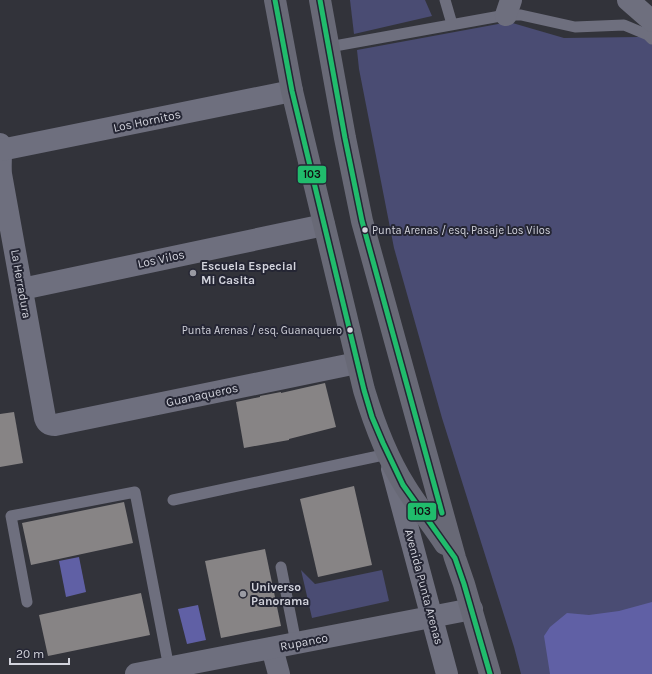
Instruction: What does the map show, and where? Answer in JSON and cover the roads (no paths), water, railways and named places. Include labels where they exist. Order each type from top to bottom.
[{"type":"main road","name":"Avenida Punta Arenas","points":[[275,0],[292,91],[357,363],[372,417],[401,480],[455,558]]},
{"type":"main road","name":"Avenida Punta Arenas","points":[[320,0],[345,138],[362,221],[455,558],[472,609],[490,674]]},
{"type":"street","points":[[628,0],[651,30]]},
{"type":"street","name":"Los Hornitos","points":[[1,147],[292,91]]},
{"type":"street","name":"La Herradura","points":[[1,147],[1,174],[45,418],[48,424]]},
{"type":"street","name":"Los Vilos","points":[[22,289],[324,225]]},
{"type":"street","name":"Guanaqueros","points":[[48,424],[55,425],[357,363]]},
{"type":"street","name":"Avenida Punta Arenas","points":[[388,454],[447,674]]},
{"type":"street","name":"Rupanco","points":[[142,673],[472,609]]},
{"type":"street","points":[[272,648],[279,674]]},
{"type":"lane","points":[[445,0],[452,24]]},
{"type":"lane","points":[[329,48],[452,24],[508,8],[521,15],[575,26],[624,25],[651,30]]},
{"type":"lane","points":[[173,500],[388,454]]},
{"type":"lane","points":[[27,602],[11,516],[135,492],[169,668]]},
{"type":"lane","points":[[281,567],[296,643]]},
{"type":"place","name":"Punta Arenas / esq. Pasaje Los Vilos","points":[[365,230]]},
{"type":"place","name":"Escuela Especial Mi Casita","points":[[193,273]]},
{"type":"place","name":"Punta Arenas / esq. Guanaquero","points":[[350,330]]},
{"type":"place","name":"Universo Panorama","points":[[243,594]]}]
